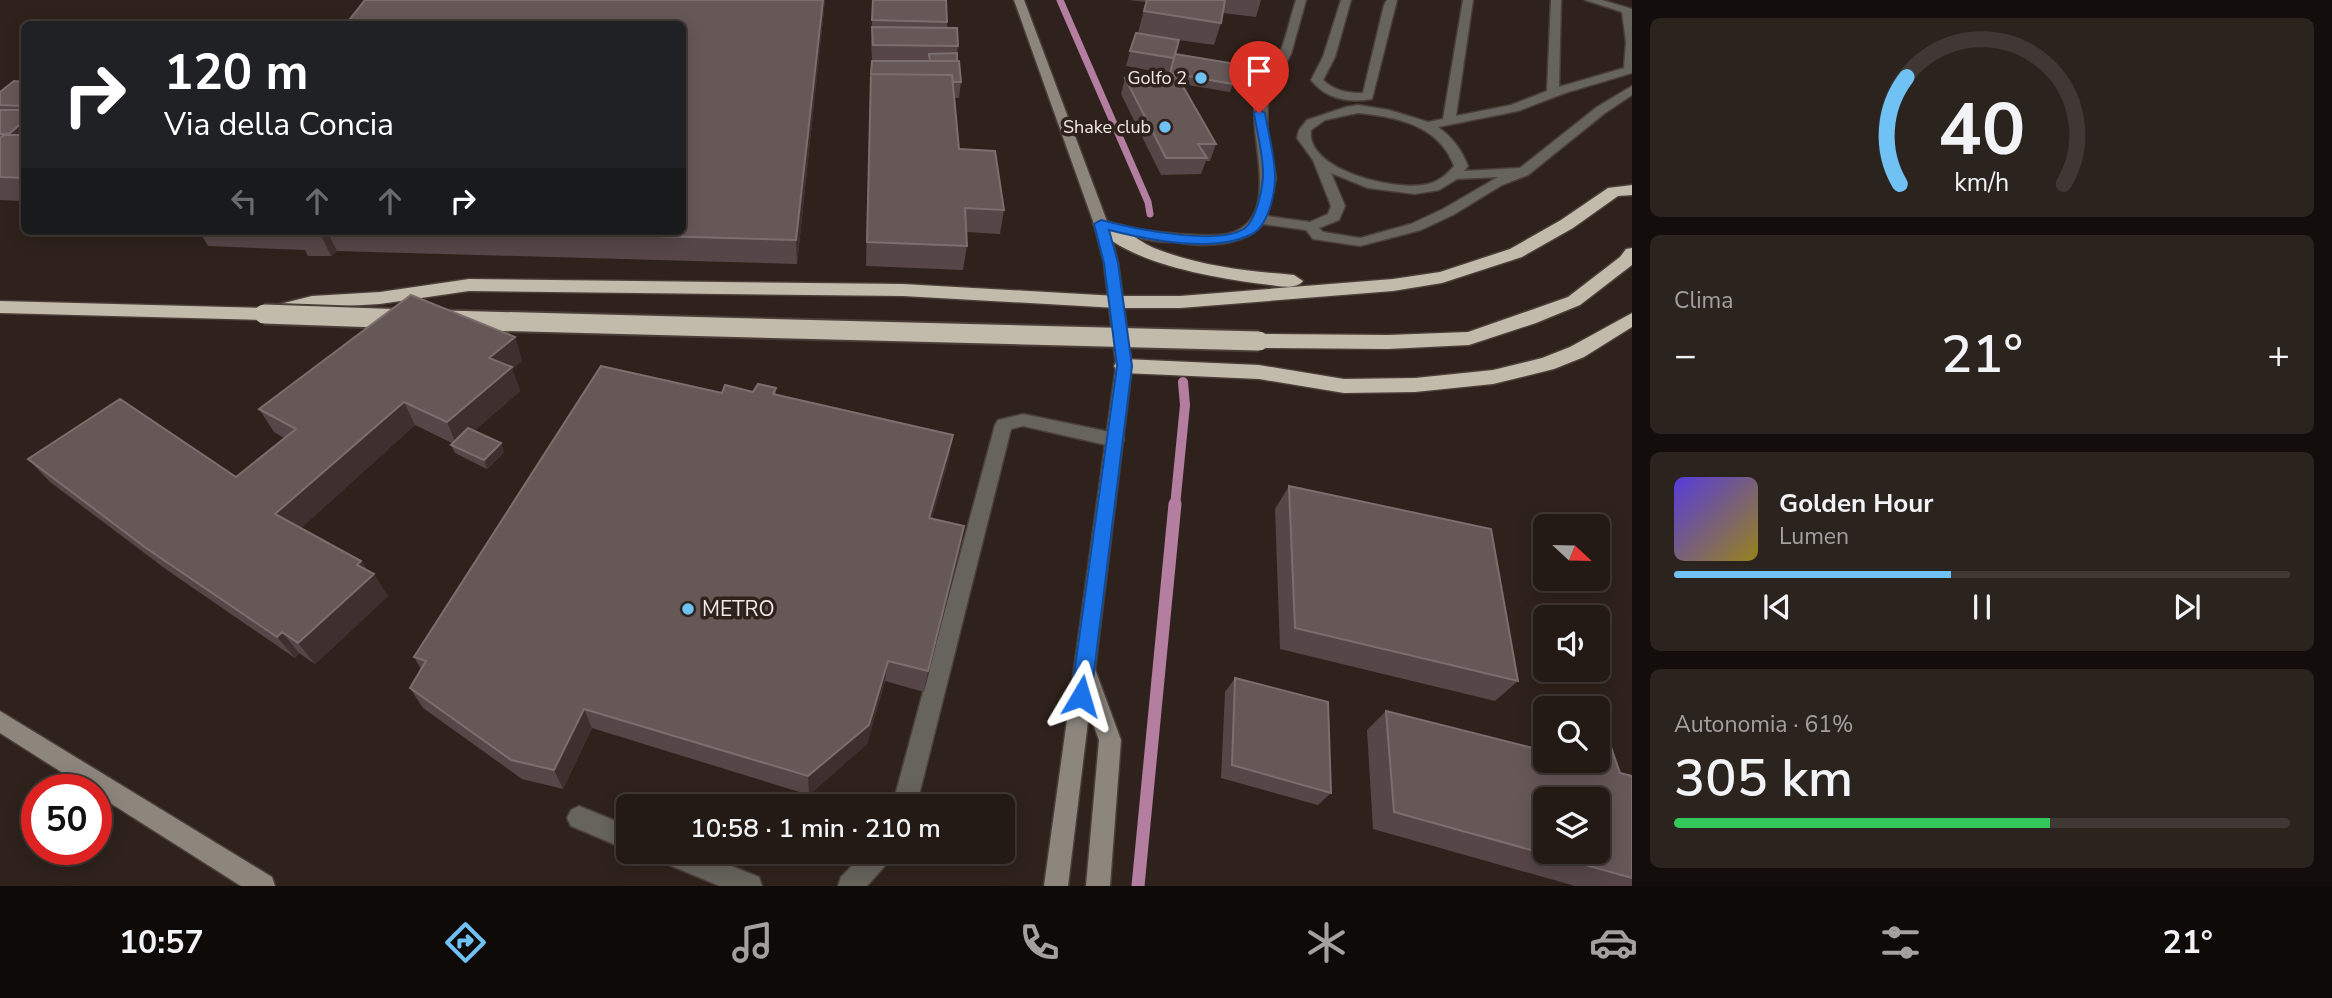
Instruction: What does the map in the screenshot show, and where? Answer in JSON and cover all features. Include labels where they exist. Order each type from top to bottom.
[{"type":"highway","points":[[264,314],[312,302],[380,298],[469,285],[903,290],[1118,302],[1180,302],[1355,287],[1442,277],[1492,262],[1539,241],[1615,191],[1632,190]]},
{"type":"highway","points":[[1101,224],[1141,251],[1202,269],[1355,287]]},
{"type":"highway","points":[[0,307],[1259,341],[1388,342],[1469,338],[1529,319],[1574,301],[1630,260]]},
{"type":"highway","points":[[1124,366],[1259,372],[1344,386],[1415,385],[1493,377],[1547,364],[1577,352],[1632,319]]},
{"type":"main road","points":[[1020,0],[1101,224],[1118,302],[1124,366],[1056,886]]},
{"type":"main road","points":[[1084,670],[1110,740],[1098,886]]},
{"type":"main road","points":[[0,721],[263,886]]},
{"type":"street","points":[[1101,224],[1140,234],[1178,238],[1226,239],[1249,231],[1259,219],[1269,178],[1259,113],[1262,96],[1284,54],[1301,0]]},
{"type":"street","points":[[1334,111],[1317,80],[1329,57],[1346,0]]},
{"type":"street","points":[[1371,110],[1367,96],[1392,0]]},
{"type":"street","points":[[1450,121],[1468,0]]},
{"type":"street","points":[[1553,93],[1556,0]]},
{"type":"street","points":[[1427,126],[1514,108],[1553,93],[1630,70],[1630,11],[1590,0]]},
{"type":"street","points":[[1324,89],[1339,95],[1367,96]]},
{"type":"street","points":[[1311,226],[1318,236],[1360,242],[1416,227],[1448,212],[1497,182],[1523,172],[1601,110],[1632,90]]},
{"type":"street","points":[[1371,110],[1405,117],[1427,126],[1446,139],[1458,152],[1461,166],[1456,175],[1439,186],[1416,190],[1389,189],[1361,182],[1338,172],[1319,160],[1308,147],[1304,135],[1308,123],[1319,115],[1334,111],[1371,110]]},
{"type":"street","points":[[1259,219],[1311,226],[1334,218],[1338,206],[1319,160]]},
{"type":"street","points":[[1456,175],[1523,172]]},
{"type":"street","points":[[907,794],[1004,425],[1023,420],[1115,440]]},
{"type":"street","points":[[579,818],[616,833]]},
{"type":"street","points":[[693,864],[743,885]]},
{"type":"street","points":[[850,886],[871,864]]},
{"type":"building","points":[[365,0],[823,0],[796,240],[614,235],[686,235],[686,21],[348,21]]},
{"type":"building","points":[[873,0],[946,0],[947,22],[872,20]]},
{"type":"building","points":[[1147,0],[1225,0],[1221,23],[1144,11]]},
{"type":"building","points":[[872,27],[957,28],[958,46],[873,45]]},
{"type":"building","points":[[1136,33],[1179,40],[1174,58],[1130,51]]},
{"type":"building","points":[[957,53],[957,61],[930,61],[929,54]]},
{"type":"building","points":[[1175,54],[1236,64],[1233,84],[1170,73]]},
{"type":"building","points":[[1248,55],[1261,58],[1254,68],[1241,64]]},
{"type":"building","points":[[872,61],[959,61],[961,82],[953,82],[952,75],[871,74]]},
{"type":"building","points":[[871,74],[952,75],[959,149],[995,151],[1004,210],[965,208],[967,246],[867,242]]},
{"type":"building","name":"Shake club","points":[[1177,76],[1216,144],[1198,144],[1207,158],[1166,158],[1125,78]]},
{"type":"building","points":[[14,81],[21,82],[21,106],[0,105],[0,92]]},
{"type":"building","points":[[0,110],[21,110],[21,124],[9,134],[0,134]]},
{"type":"building","points":[[4,135],[21,135],[21,178],[0,177],[0,138]]},
{"type":"building","points":[[411,295],[515,337],[489,358],[512,367],[447,422],[404,402],[275,514],[361,561],[357,565],[374,574],[298,643],[282,632],[277,637],[146,548],[28,459],[120,399],[236,477],[296,429],[259,409]]},
{"type":"building","name":"METRO","points":[[601,366],[722,393],[725,385],[753,392],[758,384],[776,388],[773,394],[953,435],[929,518],[964,526],[928,671],[888,661],[869,725],[808,776],[584,709],[554,770],[511,760],[410,688],[426,661],[414,657]]},
{"type":"building","points":[[468,428],[501,443],[484,460],[451,445]]},
{"type":"building","points":[[1289,486],[1491,529],[1518,681],[1295,628]]},
{"type":"building","points":[[1235,678],[1328,702],[1331,793],[1232,765]]},
{"type":"building","points":[[1386,711],[1533,748],[1533,773],[1610,773],[1610,744],[1620,773],[1632,776],[1632,878],[1582,864],[1610,864],[1610,787],[1533,787],[1533,851],[1394,812]]},
{"type":"waterway","points":[[1060,0],[1148,202],[1150,214]]},
{"type":"waterway","points":[[1175,506],[1185,405],[1183,382]]},
{"type":"waterway","points":[[1138,886],[1175,504]]},
{"type":"place","name":"Golfo 2","points":[[1201,78]]},
{"type":"place","name":"Shake club","points":[[1165,127]]},
{"type":"place","name":"METRO","points":[[688,609]]},
{"type":"route","points":[[1081,696],[1124,366],[1118,302],[1101,224],[1140,234],[1178,238],[1226,239],[1249,231],[1259,219],[1269,178],[1259,113]]}]
